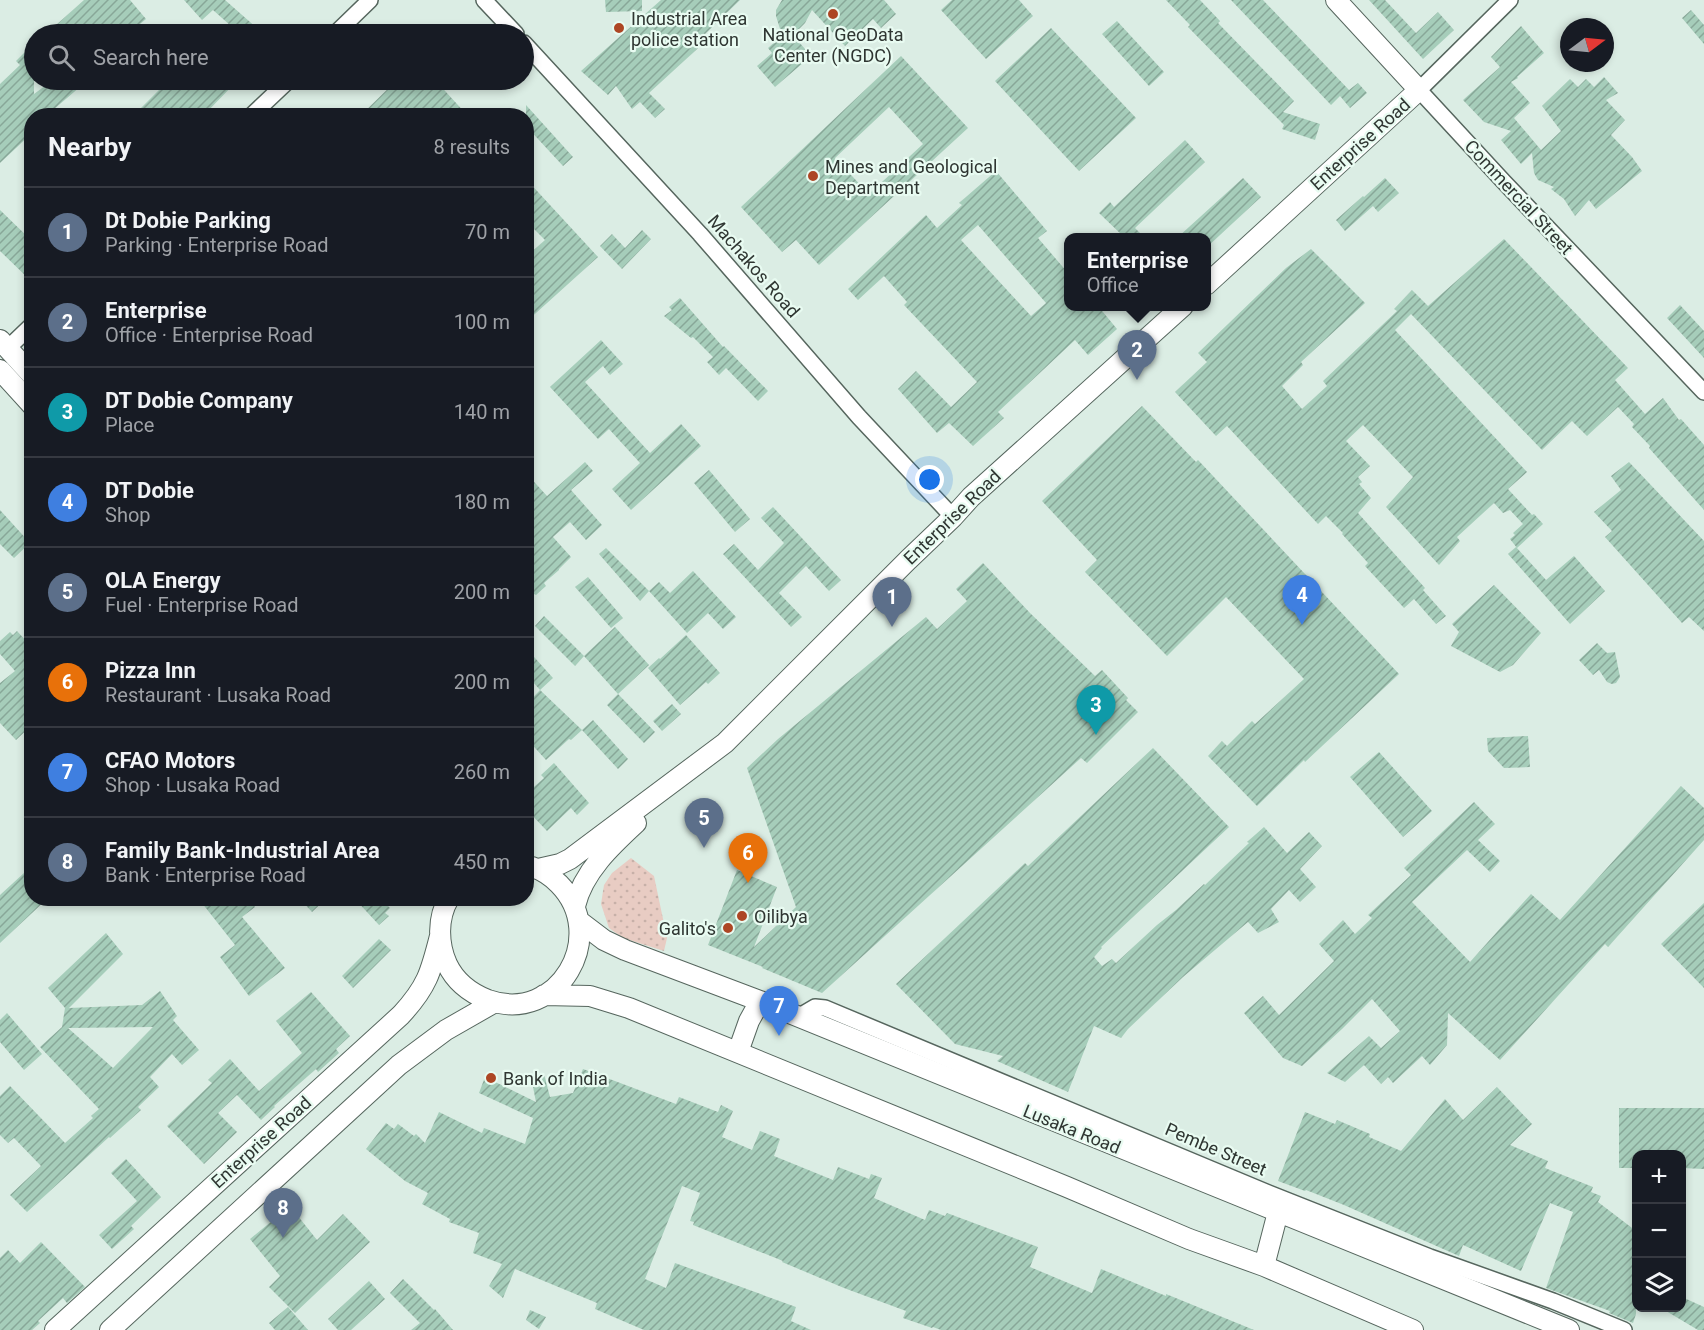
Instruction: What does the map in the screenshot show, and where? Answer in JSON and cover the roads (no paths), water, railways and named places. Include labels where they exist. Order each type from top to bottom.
[{"type":"main road","name":"Commercial Street","points":[[1336,0],[1419,90]]},
{"type":"main road","name":"Enterprise Road","points":[[1211,280],[1419,90]]},
{"type":"main road","name":"Enterprise Road","points":[[534,867],[560,864],[570,860],[725,742],[953,517],[970,497],[1177,311]]},
{"type":"main road","points":[[4,344],[24,366]]},
{"type":"main road","points":[[0,370],[24,396]]},
{"type":"main road","name":"Enterprise Road","points":[[577,914],[584,884],[599,860],[656,805],[674,782]]},
{"type":"main road","name":"Lusaka Road","points":[[534,868],[553,878],[566,891],[577,914],[604,940],[626,950],[1149,1151],[1278,1212],[1569,1330]]},
{"type":"main road","name":"Enterprise Road","points":[[55,1330],[415,1000],[427,982],[440,936],[445,906]]},
{"type":"main road","points":[[440,936],[443,954],[451,971],[463,986],[478,996],[495,1002],[520,1003],[544,995],[558,985],[569,971],[577,956],[580,939],[577,914]]},
{"type":"main road","points":[[544,995],[590,996],[629,1008],[1189,1239],[1264,1266],[1413,1330]]},
{"type":"main road","points":[[738,1052],[749,1021],[760,1001]]},
{"type":"main road","name":"Enterprise Road","points":[[110,1330],[399,1065],[446,1030],[495,1002]]},
{"type":"main road","points":[[1264,1266],[1278,1212]]},
{"type":"street","points":[[345,24],[369,0]]},
{"type":"street","points":[[484,0],[507,24]]},
{"type":"street","name":"Enterprise Road","points":[[1419,90],[1510,0]]},
{"type":"street","name":"Machakos Road","points":[[534,54],[700,234],[859,417],[953,517]]},
{"type":"street","points":[[259,108],[278,90]]},
{"type":"street","name":"Commercial Street","points":[[1419,90],[1704,392]]},
{"type":"street","points":[[4,344],[24,330]]},
{"type":"street","name":"Pembe Street","points":[[1149,1151],[1266,1192],[1624,1330]]},
{"type":"place","name":"National GeoData Center (NGDC)","points":[[833,14]]},
{"type":"place","name":"Industrial Area police station","points":[[619,28]]},
{"type":"place","name":"Mines and Geological Department","points":[[813,176]]},
{"type":"place","name":"Enterprise","points":[[1137,380]]},
{"type":"place","name":"DT Dobie","points":[[1302,625]]},
{"type":"place","name":"Dt Dobie Parking","points":[[892,627]]},
{"type":"place","name":"DT Dobie Company","points":[[1096,735]]},
{"type":"place","name":"OLA Energy","points":[[704,848]]},
{"type":"place","name":"Pizza Inn","points":[[748,883]]},
{"type":"place","name":"Oilibya","points":[[742,916]]},
{"type":"place","name":"Galito's","points":[[728,928]]},
{"type":"place","name":"CFAO Motors","points":[[779,1036]]},
{"type":"place","name":"Bank of India","points":[[491,1078]]},
{"type":"place","name":"Family Bank-Industrial Area","points":[[283,1238]]}]
